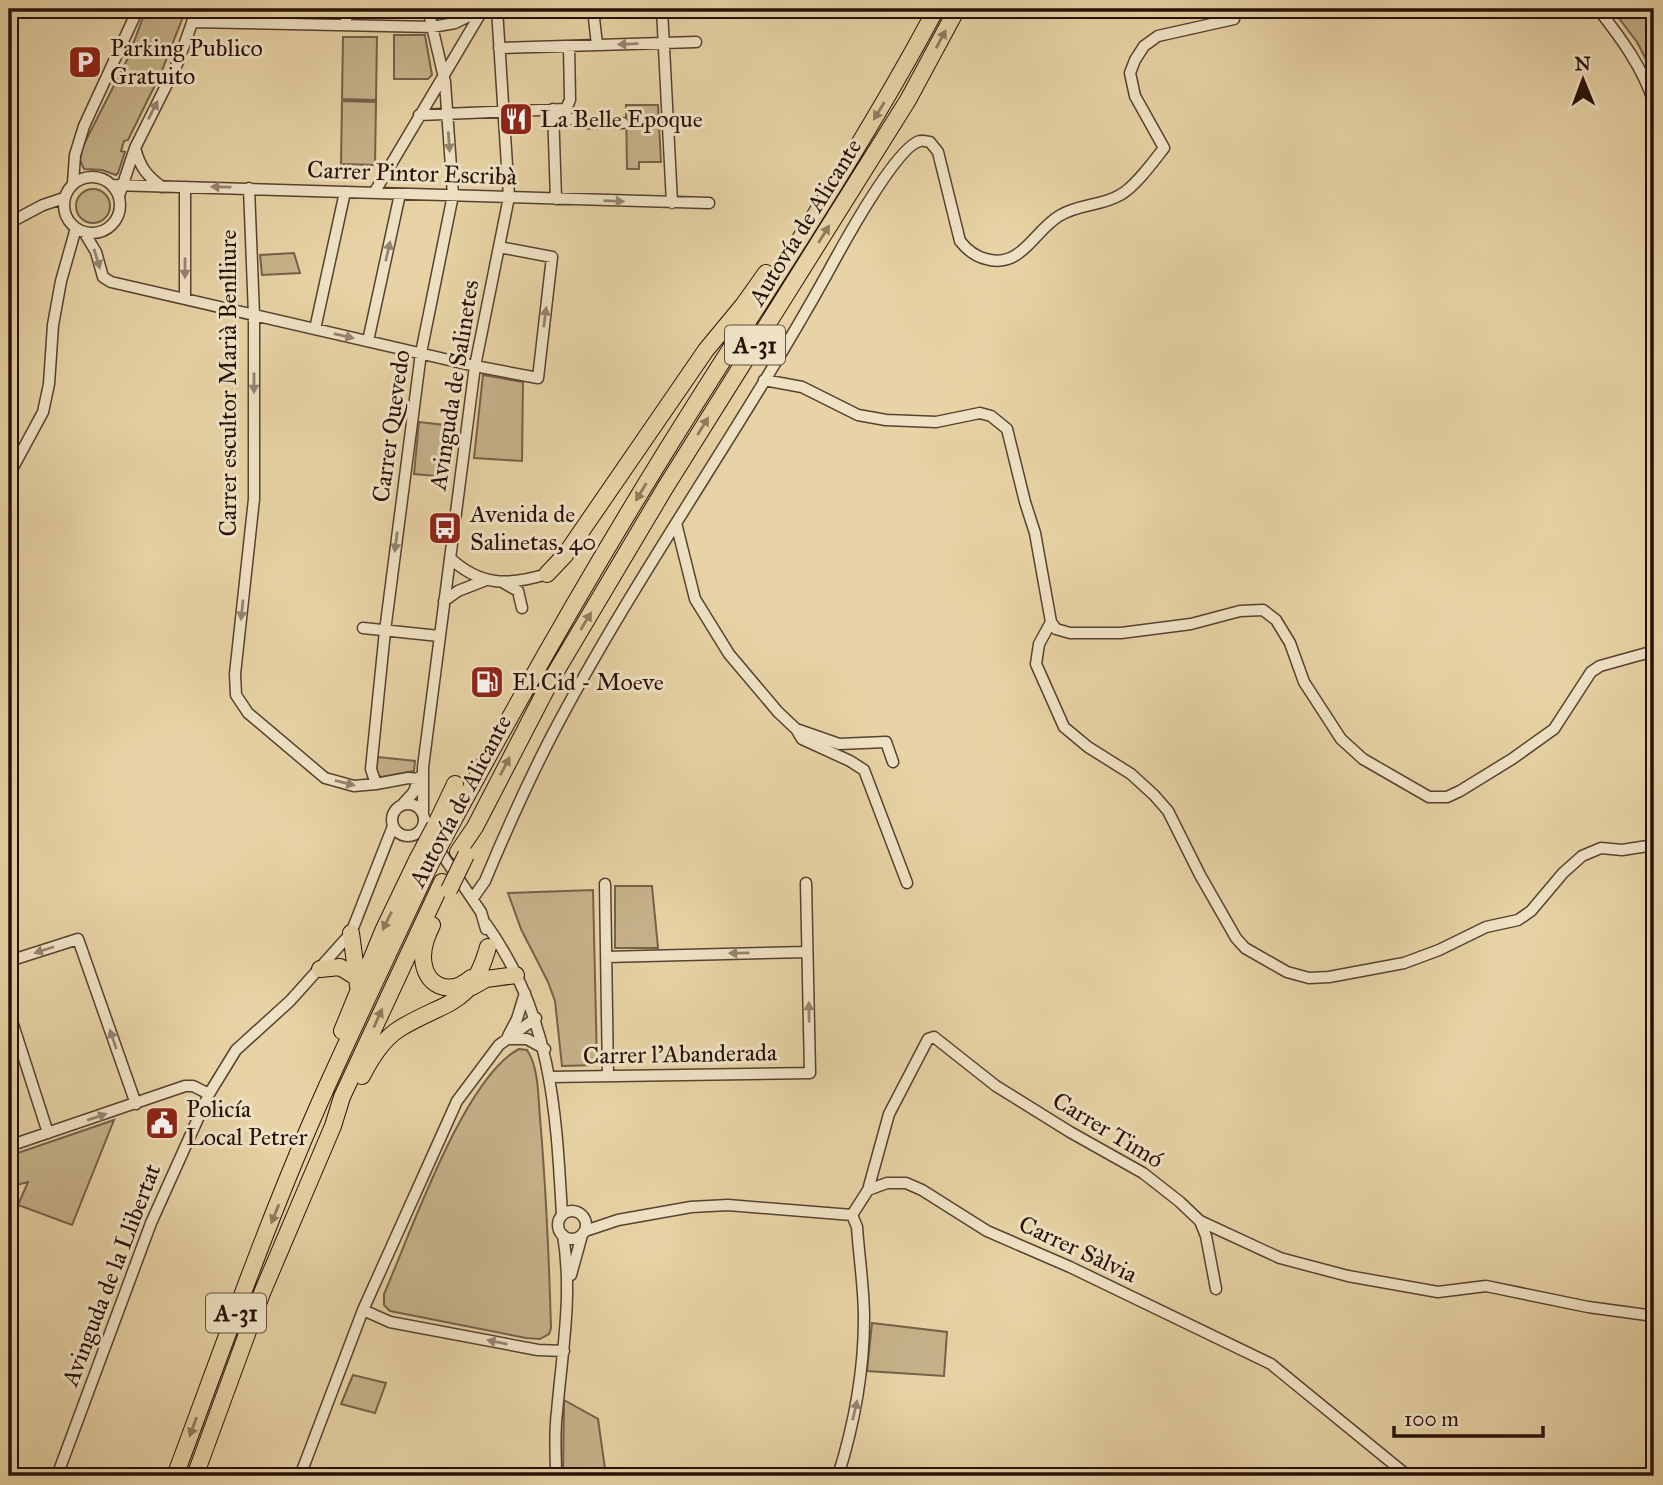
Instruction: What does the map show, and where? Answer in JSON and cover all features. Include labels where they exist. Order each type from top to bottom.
[{"type":"highway","name":"Autovía de Alicante","points":[[175,1476],[240,1302],[327,1086],[423,865],[432,827],[552,642],[665,452],[894,88],[936,9]]},
{"type":"highway","name":"Autovía de Alicante","points":[[195,1476],[262,1293],[333,1126],[342,1097],[475,827],[558,668],[665,488],[908,100],[957,9]]},
{"type":"highway","points":[[547,574],[565,555],[706,350],[744,304],[788,242],[807,227]]},
{"type":"highway","points":[[432,827],[455,784]]},
{"type":"highway","points":[[327,1086],[330,1062],[357,983],[383,931],[423,865]]},
{"type":"highway","points":[[445,886],[425,941],[423,958],[426,971],[431,980],[439,986],[450,988],[459,986],[480,970]]},
{"type":"highway","points":[[351,933],[357,983]]},
{"type":"highway","points":[[470,989],[488,947]]},
{"type":"highway","points":[[320,969],[340,967],[357,983]]},
{"type":"highway","points":[[333,1126],[347,1107],[375,1053],[398,1030],[451,1003],[486,979],[516,975]]},
{"type":"street","points":[[74,183],[75,155],[83,126],[138,9]]},
{"type":"street","points":[[80,230],[95,233],[113,225],[121,206],[118,189],[135,148],[178,62],[197,9]]},
{"type":"street","points":[[266,9],[266,23]]},
{"type":"street","points":[[346,9],[346,25]]},
{"type":"street","name":"Carrer Quevedo","points":[[376,784],[371,769],[421,353],[453,195],[443,74],[428,9]]},
{"type":"street","name":"Avinguda de Salinetes","points":[[393,826],[394,811],[413,793],[421,773],[474,366],[509,197],[497,9]]},
{"type":"street","points":[[593,9],[597,45]]},
{"type":"street","points":[[662,9],[672,203]]},
{"type":"street","points":[[1598,9],[1622,39],[1643,75],[1654,103]]},
{"type":"street","points":[[192,22],[432,27],[456,23],[482,10]]},
{"type":"street","points":[[374,193],[482,10]]},
{"type":"street","points":[[473,898],[485,881],[551,737],[603,644],[764,380],[867,202],[913,145],[920,140],[930,142],[938,152],[960,241],[968,251],[991,261],[1013,259],[1059,216],[1073,209],[1120,196],[1164,148],[1135,96],[1130,73],[1144,46],[1158,36],[1234,19]]},
{"type":"street","points":[[499,48],[696,42]]},
{"type":"street","points":[[566,113],[570,100],[569,46]]},
{"type":"street","points":[[419,115],[503,111],[566,113],[584,123],[623,123]]},
{"type":"street","points":[[553,114],[556,198]]},
{"type":"street","points":[[135,148],[145,174],[162,187]]},
{"type":"street","points":[[118,189],[104,179],[83,178],[74,183],[64,198],[64,210],[68,220],[80,230],[96,252],[103,277],[111,282],[474,366],[538,378],[552,257],[499,247]]},
{"type":"street","points":[[185,187],[185,299]]},
{"type":"street","name":"Carrer Pintor Escribà","points":[[118,189],[249,188],[709,203]]},
{"type":"street","name":"Carrer escultor Marià Benlliure","points":[[249,188],[254,315],[254,499],[235,674],[236,695],[248,713],[325,778],[354,786],[408,778],[421,773]]},
{"type":"street","points":[[315,329],[345,192]]},
{"type":"street","points":[[368,341],[400,194]]},
{"type":"street","points":[[9,223],[43,205],[64,198]]},
{"type":"street","points":[[9,475],[43,412],[49,384],[53,325],[61,281],[80,230]]},
{"type":"street","points":[[764,380],[802,387],[858,415],[886,421],[936,422],[980,413],[992,416],[1007,429],[1035,533],[1051,622],[1056,629],[1070,634],[1121,633],[1191,624],[1241,611],[1263,610],[1276,620],[1290,643],[1304,682],[1341,739],[1363,759],[1429,797],[1447,797],[1460,791],[1512,760],[1554,729],[1591,672],[1600,666],[1654,651]]},
{"type":"street","points":[[676,523],[695,599],[729,654],[802,739],[850,761],[863,771],[907,883]]},
{"type":"street","points":[[450,558],[462,569],[486,580],[504,583],[547,574]]},
{"type":"street","points":[[444,601],[458,591],[486,580]]},
{"type":"street","points":[[504,583],[518,591],[522,608]]},
{"type":"street","points":[[1051,622],[1040,644],[1036,664],[1064,727],[1088,747],[1131,774],[1154,795],[1168,811],[1206,887],[1236,938],[1245,948],[1287,972],[1309,978],[1329,977],[1404,962],[1439,950],[1486,927],[1518,920],[1531,911],[1563,873],[1582,856],[1601,848],[1631,849],[1654,845]]},
{"type":"street","points":[[363,628],[439,636]]},
{"type":"street","points":[[796,729],[839,744],[886,742],[893,762]]},
{"type":"street","name":"Avinguda de Salinetes","points":[[421,773],[432,827]]},
{"type":"street","points":[[402,805],[412,804],[421,809],[486,925],[500,944],[536,1018],[551,1077],[562,1215],[559,1229],[563,1235],[569,1284]]},
{"type":"street","points":[[393,826],[399,833],[411,835],[432,827]]},
{"type":"street","name":"Avinguda de la Llibertat","points":[[57,1476],[151,1223],[209,1094],[236,1050],[290,1001],[351,933],[393,826]]},
{"type":"street","name":"Avinguda de la Llibertat","points":[[382,859],[397,842],[422,828],[432,827]]},
{"type":"street","points":[[606,957],[807,952],[806,883]]},
{"type":"street","points":[[605,884],[608,1076]]},
{"type":"street","points":[[486,925],[488,947],[516,975]]},
{"type":"street","points":[[9,961],[78,939],[136,1104]]},
{"type":"street","name":"Carrer l'Abanderada","points":[[551,1077],[810,1073],[807,952]]},
{"type":"street","points":[[507,1039],[525,993]]},
{"type":"street","points":[[9,1012],[48,1133]]},
{"type":"street","points":[[300,1476],[363,1310],[457,1101],[480,1068],[507,1039],[536,1018]]},
{"type":"street","name":"Carrer Timó","points":[[868,1190],[889,1114],[928,1039],[934,1037],[996,1086],[1143,1173],[1200,1221]]},
{"type":"street","points":[[507,1039],[527,1039],[545,1049]]},
{"type":"street","points":[[9,1146],[185,1086],[193,1086],[209,1094]]},
{"type":"street","points":[[556,1476],[556,1415],[569,1284],[583,1233],[581,1215],[568,1197],[559,1166]]},
{"type":"street","name":"Carrer Sàlvia","points":[[868,1190],[887,1183],[906,1183],[922,1190],[987,1231],[1070,1267],[1271,1364],[1408,1476]]},
{"type":"street","points":[[852,1215],[868,1190]]},
{"type":"street","points":[[563,1235],[569,1238],[618,1220],[691,1207],[728,1205],[852,1215]]},
{"type":"street","points":[[562,1215],[567,1212],[618,1220]]},
{"type":"street","points":[[838,1476],[858,1398],[863,1351],[864,1314],[857,1227],[852,1215]]},
{"type":"street","points":[[1200,1221],[1206,1236],[1216,1289]]},
{"type":"street","points":[[1200,1221],[1280,1258],[1348,1276],[1438,1292],[1486,1286],[1588,1307],[1654,1316]]},
{"type":"street","points":[[363,1310],[390,1322],[538,1350],[564,1351]]},
{"type":"shaded area","points":[[146,9],[186,9],[161,73],[128,140],[124,141],[121,151],[125,152],[118,173],[116,175],[102,170],[84,169],[80,160],[83,146],[128,58]]},
{"type":"shaded area","points":[[1612,9],[1654,9],[1654,75],[1637,42]]},
{"type":"shaded area","points":[[394,35],[425,35],[432,75],[428,79],[394,79]]},
{"type":"shaded area","points":[[343,37],[377,37],[376,100],[342,99]]},
{"type":"shaded area","points":[[342,101],[376,102],[375,165],[341,164]]},
{"type":"shaded area","points":[[626,105],[658,105],[661,162],[639,162],[639,169],[627,169]]},
{"type":"shaded area","points":[[93,189],[105,194],[110,206],[105,218],[93,223],[81,218],[76,206],[81,194]]},
{"type":"shaded area","points":[[294,253],[300,273],[262,275],[260,255]]},
{"type":"shaded area","points":[[483,375],[523,382],[522,461],[474,458]]},
{"type":"shaded area","points":[[419,422],[453,426],[447,477],[414,474]]},
{"type":"shaded area","points":[[378,757],[415,761],[414,771],[381,777],[376,773]]},
{"type":"shaded area","points":[[615,886],[652,886],[658,948],[615,948]]},
{"type":"shaded area","points":[[593,890],[597,1065],[562,1066],[555,1001],[521,929],[508,893]]},
{"type":"shaded area","points":[[519,1049],[527,1050],[531,1057],[537,1083],[547,1223],[551,1328],[549,1334],[540,1339],[526,1338],[390,1311],[384,1305],[384,1294],[459,1123],[498,1065]]},
{"type":"shaded area","points":[[114,1120],[72,1225],[18,1205],[28,1182],[9,1187],[9,1156]]},
{"type":"shaded area","points":[[872,1323],[947,1332],[944,1376],[867,1371]]},
{"type":"shaded area","points":[[353,1375],[386,1383],[375,1413],[341,1404]]},
{"type":"shaded area","points":[[564,1400],[598,1419],[606,1476],[563,1476]]},
{"type":"place","name":"Parking Publico Gratuito","points":[[85,62]]},
{"type":"place","name":"La Belle Epoque","points":[[516,119]]},
{"type":"place","name":"Avenida de Salinetas, 40","points":[[445,528]]},
{"type":"place","name":"El Cid - Moeve","points":[[487,682]]},
{"type":"place","name":"Policía Local Petrer","points":[[162,1123]]}]
